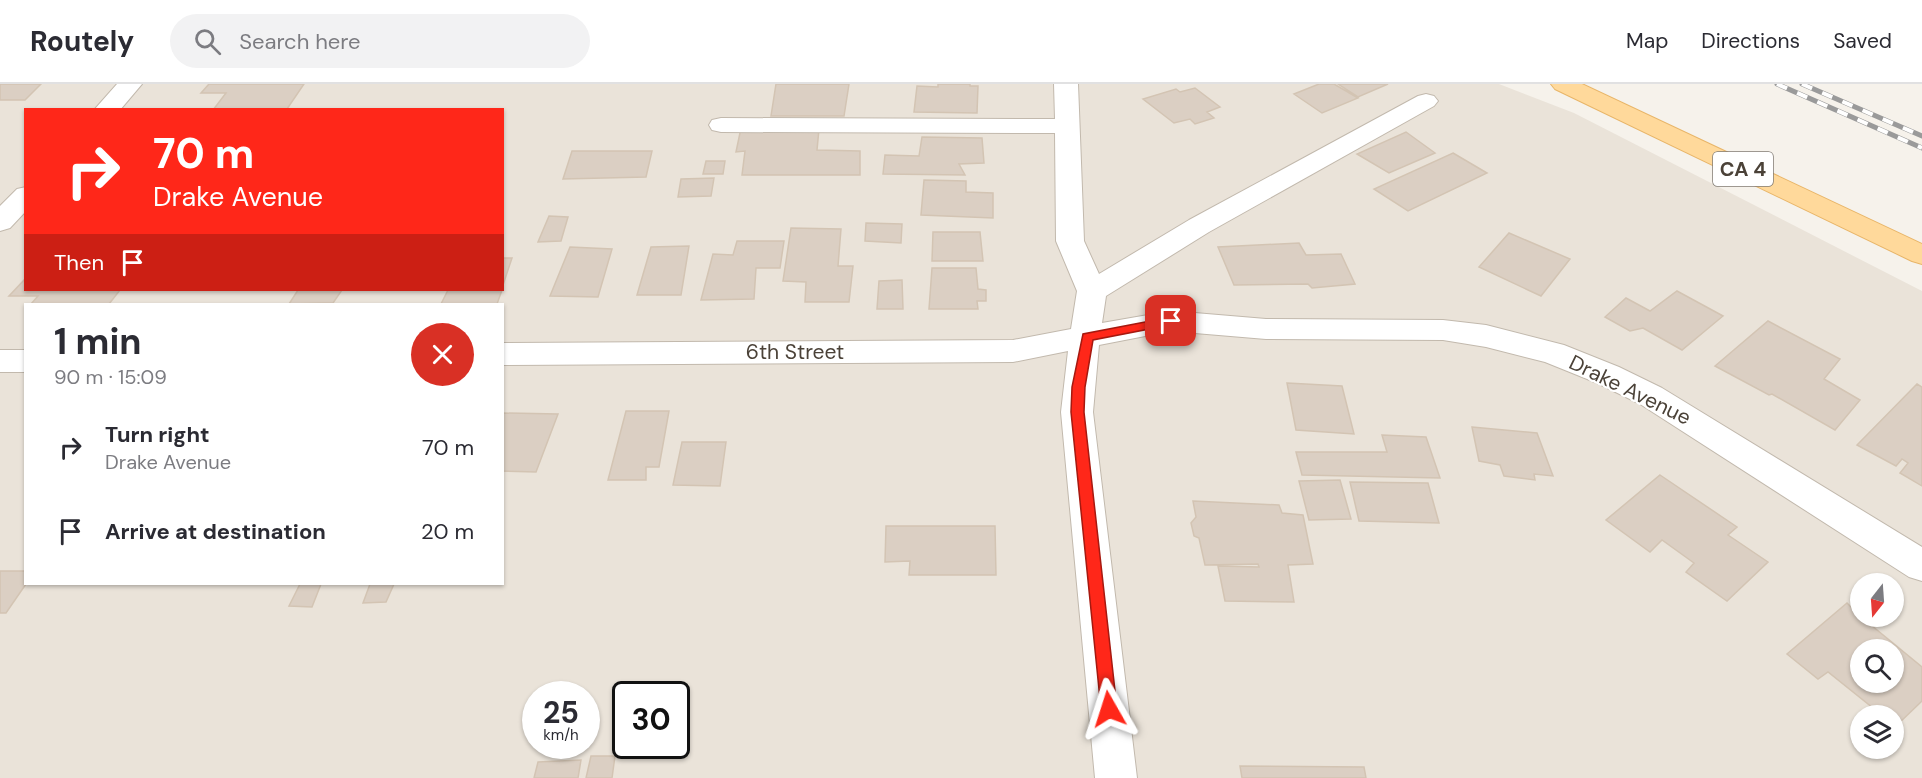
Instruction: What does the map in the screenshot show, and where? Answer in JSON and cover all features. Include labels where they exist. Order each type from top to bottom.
[{"type":"main road","name":"CA 4","points":[[1563,84],[1922,255]]},
{"type":"street","points":[[108,108],[130,84]]},
{"type":"street","points":[[1066,84],[1070,241],[1092,291],[1078,387],[1077,412],[1116,778]]},
{"type":"street","points":[[1092,291],[1199,226],[1426,101]]},
{"type":"street","points":[[721,125],[1067,126]]},
{"type":"street","points":[[0,222],[24,197]]},
{"type":"street","name":"Drake Avenue","points":[[1087,337],[1171,321],[1266,329],[1443,330],[1486,336],[1553,353],[1608,375],[1675,410],[1922,566]]},
{"type":"street","name":"6th Street","points":[[504,354],[1013,351],[1087,337]]},
{"type":"street","points":[[0,362],[24,361]]},
{"type":"shaded area","points":[[0,84],[1499,84],[1574,113],[1922,291],[1922,778],[0,778]]},
{"type":"building","points":[[0,84],[41,84],[25,100],[0,100]]},
{"type":"building","points":[[209,84],[304,84],[288,108],[215,108],[226,93],[201,93]]},
{"type":"building","points":[[776,84],[849,84],[844,116],[771,116]]},
{"type":"building","points":[[938,84],[978,86],[977,113],[914,112],[917,86],[938,87]]},
{"type":"building","points":[[1319,84],[1334,84],[1358,98],[1322,113],[1294,94]]},
{"type":"building","points":[[1338,84],[1388,84],[1358,97]]},
{"type":"building","points":[[1195,88],[1220,107],[1207,112],[1214,118],[1195,124],[1190,119],[1174,123],[1143,99],[1176,89],[1180,92]]},
{"type":"building","points":[[741,128],[819,129],[817,150],[860,151],[860,175],[742,175],[745,151],[736,152]]},
{"type":"building","points":[[1406,132],[1435,153],[1389,173],[1357,154]]},
{"type":"building","points":[[922,137],[982,138],[984,163],[959,164],[965,175],[883,174],[885,155],[919,156]]},
{"type":"building","points":[[572,151],[652,151],[646,177],[563,179]]},
{"type":"building","points":[[1453,153],[1487,173],[1408,211],[1374,189]]},
{"type":"building","points":[[706,161],[725,161],[723,174],[703,174]]},
{"type":"building","points":[[714,178],[711,196],[678,197],[681,179]]},
{"type":"building","points":[[924,180],[966,181],[966,192],[993,193],[993,218],[921,215]]},
{"type":"building","points":[[549,216],[568,217],[561,241],[538,242]]},
{"type":"building","points":[[866,223],[902,224],[901,243],[865,241]]},
{"type":"building","points":[[791,228],[841,229],[838,266],[853,266],[849,302],[805,302],[806,282],[783,281]]},
{"type":"building","points":[[933,232],[980,232],[983,261],[932,261]]},
{"type":"building","points":[[1509,233],[1570,259],[1541,296],[1479,267]]},
{"type":"building","points":[[737,241],[784,241],[780,268],[756,268],[754,299],[701,300],[713,254],[733,255]]},
{"type":"building","points":[[1299,243],[1306,255],[1341,254],[1355,284],[1312,288],[1308,284],[1234,285],[1218,247]]},
{"type":"building","points":[[689,246],[681,295],[637,295],[651,247]]},
{"type":"building","points":[[570,247],[612,249],[598,297],[550,296]]},
{"type":"building","points":[[504,258],[512,258],[504,282]]},
{"type":"building","points":[[932,268],[976,268],[978,289],[986,290],[986,301],[977,301],[978,309],[929,309]]},
{"type":"building","points":[[24,280],[24,291],[119,291],[110,303],[32,303],[38,296],[9,296]]},
{"type":"building","points":[[902,280],[903,309],[877,309],[879,281]]},
{"type":"building","points":[[297,291],[341,291],[333,303],[290,303]]},
{"type":"building","points":[[448,291],[502,291],[497,303],[442,303]]},
{"type":"building","points":[[1677,291],[1723,316],[1682,350],[1643,328],[1630,331],[1605,317],[1626,298],[1650,311]]},
{"type":"building","points":[[1768,321],[1840,359],[1824,379],[1860,400],[1835,430],[1772,394],[1769,395],[1715,366]]},
{"type":"building","points":[[1287,383],[1342,386],[1354,434],[1296,430]]},
{"type":"building","points":[[1917,384],[1922,387],[1922,486],[1900,473],[1908,463],[1902,459],[1896,466],[1857,445]]},
{"type":"building","points":[[626,411],[669,411],[659,467],[646,467],[646,480],[608,480]]},
{"type":"building","points":[[504,413],[558,414],[536,472],[504,471]]},
{"type":"building","points":[[1472,427],[1537,433],[1553,476],[1534,474],[1535,480],[1504,476],[1500,465],[1479,461]]},
{"type":"building","points":[[1382,435],[1426,437],[1440,478],[1302,475],[1296,452],[1387,452]]},
{"type":"building","points":[[682,442],[726,442],[720,486],[673,485]]},
{"type":"building","points":[[1660,475],[1737,527],[1728,535],[1768,562],[1727,601],[1686,572],[1694,563],[1662,540],[1650,552],[1606,520]]},
{"type":"building","points":[[1340,480],[1351,519],[1309,520],[1299,481]]},
{"type":"building","points":[[1350,482],[1428,483],[1439,523],[1359,521]]},
{"type":"building","points":[[1193,501],[1279,505],[1282,513],[1303,515],[1313,564],[1288,565],[1294,602],[1225,601],[1218,566],[1259,567],[1258,564],[1205,565],[1199,538],[1194,536],[1191,523],[1196,517]]},
{"type":"building","points":[[886,526],[995,526],[996,575],[909,575],[910,561],[885,562]]},
{"type":"building","points":[[0,571],[24,571],[25,585],[6,613],[0,613]]},
{"type":"building","points":[[300,585],[321,585],[312,607],[289,606]]},
{"type":"building","points":[[370,585],[394,585],[386,602],[363,603]]},
{"type":"building","points":[[1847,603],[1850,606],[1850,627],[1873,627],[1888,639],[1850,639],[1850,690],[1828,672],[1818,679],[1787,654]]},
{"type":"building","points":[[1904,652],[1922,667],[1922,701],[1904,718],[1904,705],[1869,705],[1854,693],[1904,693]]},
{"type":"building","points":[[612,756],[612,759],[615,759],[612,778],[586,778],[590,759]]},
{"type":"building","points":[[581,760],[578,778],[534,778],[538,762]]},
{"type":"building","points":[[1240,766],[1364,767],[1366,778],[1242,778]]},
{"type":"railway","points":[[1777,84],[1922,148]]},
{"type":"railway","points":[[1802,84],[1922,136]]},
{"type":"route","points":[[1109,709],[1077,412],[1078,387],[1087,337],[1159,321],[1171,321]]}]
